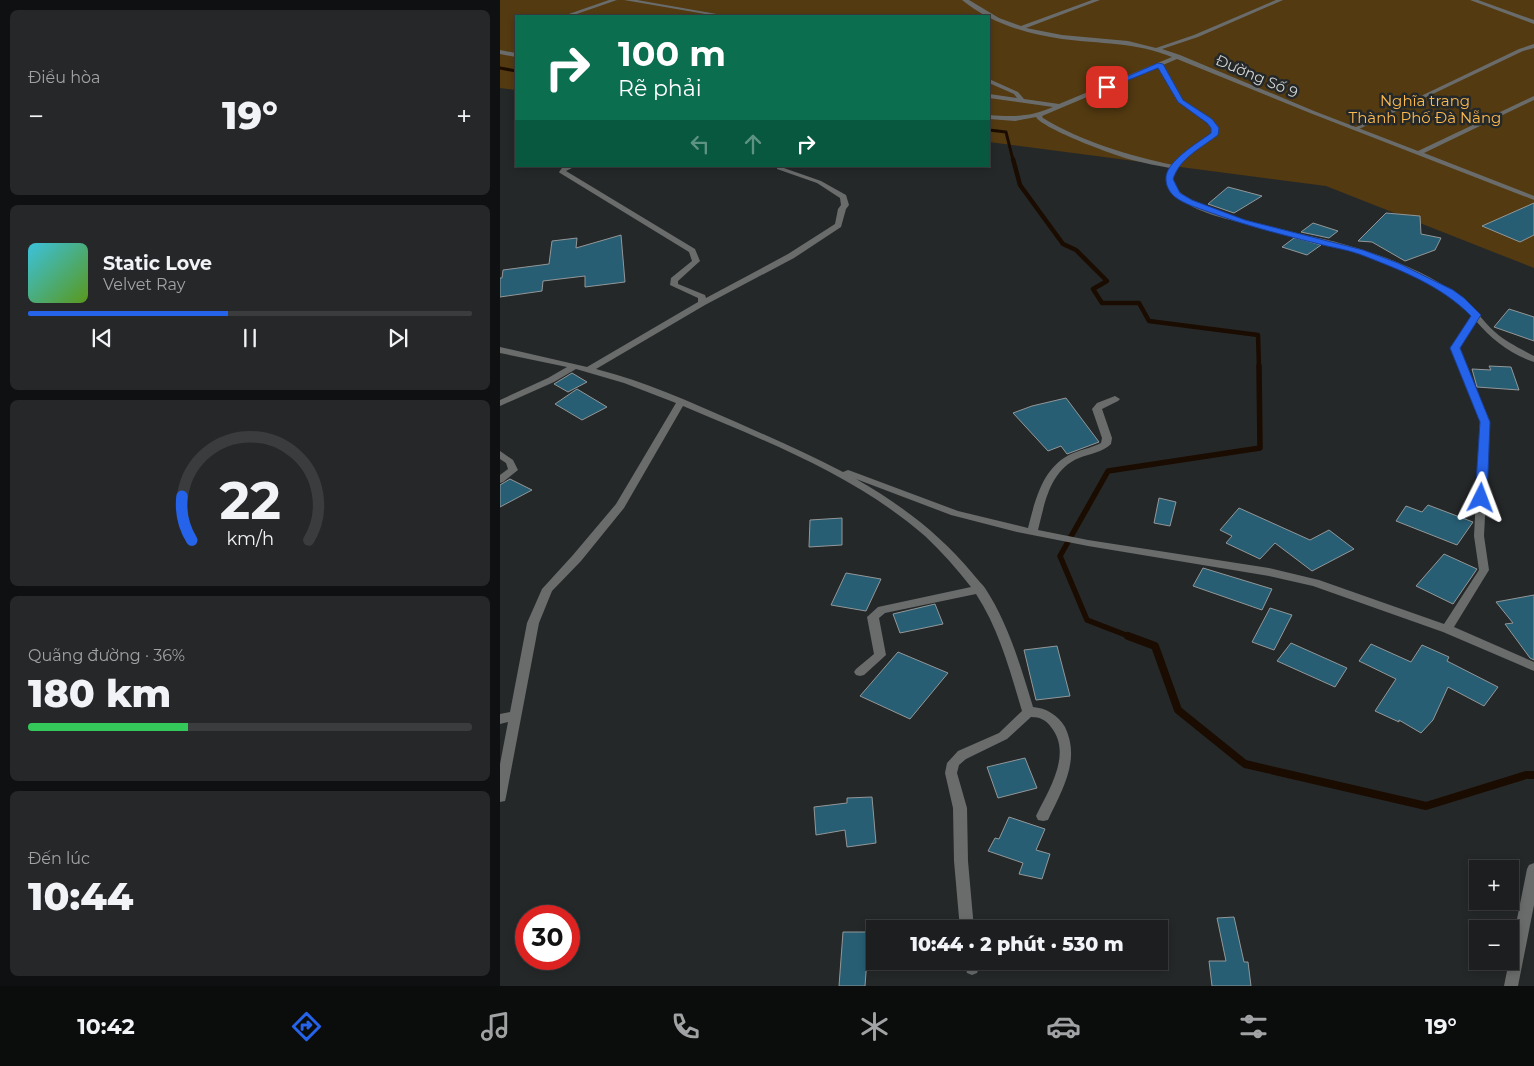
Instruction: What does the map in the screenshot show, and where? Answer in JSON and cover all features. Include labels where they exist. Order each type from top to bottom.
[{"type":"street","points":[[569,15],[614,0]]},
{"type":"street","points":[[627,0],[719,15]]},
{"type":"street","name":"Đường Số 9","points":[[965,0],[989,15]]},
{"type":"street","points":[[1020,28],[1097,0]]},
{"type":"street","points":[[1158,49],[1196,36],[1280,0]]},
{"type":"street","points":[[1473,0],[1534,22]]},
{"type":"street","name":"Đường Số 9","points":[[990,16],[1020,28],[1062,37],[1128,43],[1158,49],[1355,129],[1419,152],[1534,198]]},
{"type":"street","points":[[1355,129],[1534,46]]},
{"type":"street","points":[[500,52],[515,55]]},
{"type":"street","points":[[990,118],[1015,119],[1039,115],[1178,56]]},
{"type":"street","points":[[1160,64],[1180,101],[1209,121],[1215,128],[1215,134],[1173,167],[1169,179],[1177,194],[1189,201],[1242,221],[1360,252],[1395,265],[1450,292],[1476,315],[1493,335],[1534,360]]},
{"type":"street","points":[[990,81],[1016,93],[1022,101]]},
{"type":"street","points":[[990,96],[1061,106]]},
{"type":"street","points":[[1419,152],[1534,98]]},
{"type":"street","points":[[1039,115],[1040,120],[1056,129],[1132,158],[1173,167]]},
{"type":"street","points":[[571,167],[562,171],[563,174],[692,251],[696,261],[674,280],[674,285],[702,297],[702,303]]},
{"type":"street","points":[[588,370],[702,303],[791,256],[838,226],[845,205],[843,197],[819,182],[778,168]]},
{"type":"street","points":[[1446,629],[1484,570],[1479,536],[1485,422],[1455,348],[1476,315]]},
{"type":"street","points":[[500,350],[588,370],[626,381],[681,402],[815,460],[955,513],[1043,535],[1269,572],[1306,580],[1446,629],[1534,667]]},
{"type":"street","points":[[500,403],[551,380],[574,367]]},
{"type":"street","points":[[1032,532],[1043,492],[1056,468],[1072,457],[1106,444],[1107,438],[1098,409],[1100,405],[1115,399]]},
{"type":"street","points":[[500,797],[533,623],[547,589],[577,558],[620,506],[681,402]]},
{"type":"street","points":[[500,454],[510,462],[513,470],[500,480]]},
{"type":"street","points":[[815,460],[888,501],[932,535],[980,589],[992,610],[1018,678],[1028,712]]},
{"type":"street","points":[[860,672],[880,655],[872,617],[882,610],[980,589]]},
{"type":"street","points":[[966,920],[961,861],[960,808],[951,773],[953,763],[962,755],[1003,736],[1028,712],[1042,713],[1056,723],[1064,736],[1065,748],[1060,783],[1043,816]]},
{"type":"street","points":[[500,719],[516,715]]},
{"type":"street","points":[[1511,986],[1534,870]]},
{"type":"green space","name":"Nghĩa trang Thành Phố Đà Nẵng","points":[[500,0],[1534,0],[1534,268],[1326,186],[990,142],[990,15],[515,15],[515,90],[500,88]]},
{"type":"building","points":[[1228,187],[1262,196],[1234,213],[1208,204]]},
{"type":"building","points":[[1534,203],[1534,235],[1520,242],[1482,226]]},
{"type":"building","points":[[1386,213],[1420,216],[1421,234],[1441,238],[1435,250],[1405,261],[1372,242],[1358,241]]},
{"type":"building","points":[[1313,223],[1338,231],[1329,238],[1301,232]]},
{"type":"building","points":[[621,235],[625,282],[585,287],[585,276],[543,281],[542,291],[500,297],[500,278],[502,278],[503,270],[549,264],[552,241],[577,238],[576,248]]},
{"type":"building","points":[[1294,238],[1321,245],[1307,255],[1282,247]]},
{"type":"building","points":[[1509,309],[1534,317],[1534,341],[1494,327]]},
{"type":"building","points":[[1489,366],[1511,367],[1519,390],[1477,387],[1472,369],[1491,370]]},
{"type":"building","points":[[572,373],[587,382],[568,392],[554,384]]},
{"type":"building","points":[[577,389],[607,407],[582,420],[555,404]]},
{"type":"building","points":[[1066,398],[1099,442],[1067,454],[1061,446],[1048,451],[1013,413],[1032,406]]},
{"type":"building","points":[[510,479],[532,490],[500,507],[500,485]]},
{"type":"building","points":[[1159,498],[1176,502],[1170,526],[1154,523]]},
{"type":"building","points":[[1428,505],[1473,522],[1457,545],[1396,521],[1406,506],[1422,512]]},
{"type":"building","points":[[1239,508],[1310,540],[1329,530],[1354,549],[1312,571],[1275,543],[1260,559],[1226,543],[1232,536],[1220,530]]},
{"type":"building","points":[[842,518],[842,545],[809,547],[810,520]]},
{"type":"building","points":[[1444,554],[1477,569],[1453,604],[1416,586]]},
{"type":"building","points":[[1203,568],[1272,589],[1262,610],[1193,586]]},
{"type":"building","points":[[846,573],[881,579],[866,611],[831,605]]},
{"type":"building","points":[[1534,595],[1534,660],[1530,658],[1505,624],[1513,623],[1496,602]]},
{"type":"building","points":[[935,604],[943,624],[900,633],[893,614]]},
{"type":"building","points":[[1270,608],[1292,615],[1274,650],[1252,642]]},
{"type":"building","points":[[1291,643],[1347,668],[1335,687],[1277,661]]},
{"type":"building","points":[[1371,644],[1411,662],[1422,645],[1449,657],[1447,661],[1498,687],[1484,706],[1448,687],[1433,720],[1421,733],[1399,720],[1399,722],[1375,711],[1396,679],[1359,661]]},
{"type":"building","points":[[1057,646],[1070,696],[1036,700],[1024,650]]},
{"type":"building","points":[[898,652],[948,673],[910,719],[860,696]]},
{"type":"building","points":[[1025,758],[1037,788],[998,798],[987,767]]},
{"type":"building","points":[[872,797],[876,843],[847,847],[845,830],[816,835],[814,807],[847,803],[847,798]]},
{"type":"building","points":[[1009,817],[1045,829],[1036,850],[1050,854],[1042,879],[1019,874],[1023,863],[988,851],[995,838],[999,839]]},
{"type":"building","points":[[1234,917],[1244,962],[1248,962],[1251,986],[1212,986],[1209,961],[1226,961],[1217,918]]},
{"type":"building","points":[[843,932],[866,932],[865,986],[839,986]]},
{"type":"waterway","points":[[500,68],[515,71]]},
{"type":"waterway","points":[[990,130],[1006,132],[1013,160]]},
{"type":"waterway","points":[[1013,159],[1020,185],[1063,244],[1076,250],[1107,281],[1093,289],[1102,303],[1139,303],[1149,321],[1258,335],[1259,367]]},
{"type":"waterway","points":[[1131,637],[1087,620],[1060,556],[1108,471],[1260,448],[1259,366]]},
{"type":"waterway","points":[[1128,636],[1155,646],[1178,710],[1245,764],[1426,806],[1526,775],[1534,775]]},
{"type":"route","points":[[1107,87],[1160,64],[1175,95],[1180,101],[1209,121],[1215,128],[1215,134],[1173,167],[1169,179],[1177,194],[1189,201],[1242,221],[1360,252],[1395,265],[1450,292],[1476,315],[1455,348],[1485,422],[1481,498]]}]
